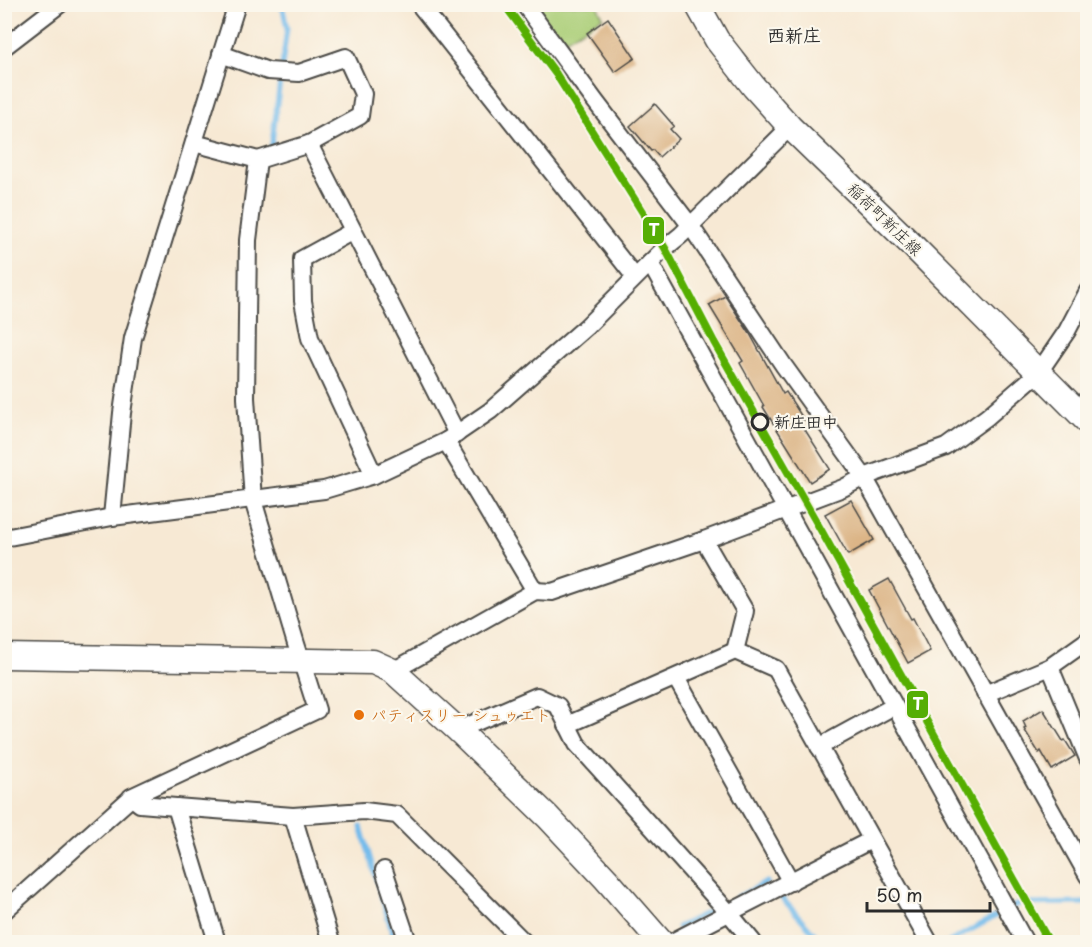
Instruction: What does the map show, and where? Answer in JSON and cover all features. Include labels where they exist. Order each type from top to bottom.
[{"type":"street","points":[[4,47],[60,4]]},
{"type":"street","points":[[112,517],[122,413],[133,338],[237,4]]},
{"type":"street","points":[[419,4],[635,277]]},
{"type":"street","points":[[524,4],[690,225],[784,366],[864,477],[1088,876]]},
{"type":"street","name":"稲荷町新庄線","points":[[697,4],[717,40],[754,87],[790,127],[915,248],[1088,422]]},
{"type":"street","points":[[194,143],[258,160],[309,144],[360,116],[363,94],[346,57],[299,73],[268,71],[221,54]]},
{"type":"street","points":[[4,538],[112,517],[324,490],[374,475],[452,438],[490,411],[586,327],[790,127]]},
{"type":"street","points":[[309,144],[452,438],[536,591]]},
{"type":"street","points":[[4,911],[131,797],[317,710],[253,500],[246,398],[248,240],[258,160]]},
{"type":"street","points":[[353,231],[302,259],[303,301],[310,338],[374,475]]},
{"type":"street","points":[[650,263],[1025,942]]},
{"type":"street","points":[[393,671],[536,591],[552,592],[704,540],[946,447],[987,417],[1039,372],[1067,331],[1088,291]]},
{"type":"street","points":[[704,540],[745,611],[735,651]]},
{"type":"street","points":[[985,694],[1050,667],[1088,640]]},
{"type":"street","points":[[567,725],[735,651],[776,669],[929,942]]},
{"type":"street","points":[[4,656],[373,662],[393,671],[548,817],[661,942]]},
{"type":"street","points":[[1050,667],[1088,759]]},
{"type":"street","points":[[676,678],[791,882]]},
{"type":"street","points":[[458,730],[537,696],[558,706],[577,744],[753,942]]},
{"type":"street","points":[[819,747],[894,706]]},
{"type":"street","points":[[131,797],[140,804],[292,816],[364,811],[397,815],[524,942]]},
{"type":"street","points":[[177,807],[217,942]]},
{"type":"street","points":[[292,816],[332,942]]},
{"type":"street","points":[[672,942],[872,840]]},
{"type":"street","points":[[384,870],[408,942]]},
{"type":"green space","points":[[534,5],[597,5],[603,17],[560,43]]},
{"type":"building","points":[[608,18],[635,58],[615,72],[587,33]]},
{"type":"building","points":[[655,104],[674,126],[670,129],[679,139],[659,157],[630,126]]},
{"type":"building","points":[[725,296],[750,334],[783,394],[786,392],[804,420],[800,422],[830,469],[810,482],[763,407],[740,363],[743,361],[709,305]]},
{"type":"building","points":[[851,500],[874,540],[848,555],[825,514]]},
{"type":"building","points":[[889,579],[930,651],[908,663],[869,590]]},
{"type":"building","points":[[1043,709],[1075,756],[1052,770],[1024,729],[1026,728],[1023,721]]},
{"type":"waterway","points":[[271,150],[287,28],[283,9],[277,4]]},
{"type":"waterway","points":[[361,827],[395,942]]},
{"type":"waterway","points":[[737,897],[767,882]]},
{"type":"waterway","points":[[781,897],[822,942]]},
{"type":"waterway","points":[[949,942],[1018,904],[1088,903]]},
{"type":"waterway","points":[[678,927],[714,909]]},
{"type":"transit line","name":"T","points":[[504,4],[556,74],[665,248],[714,342],[1049,942]]},
{"type":"place","name":"新庄田中","points":[[760,422]]},
{"type":"place","name":"パティスリー シュゥエト","points":[[359,715]]},
{"type":"district","name":"西新庄","points":[[794,36]]}]
